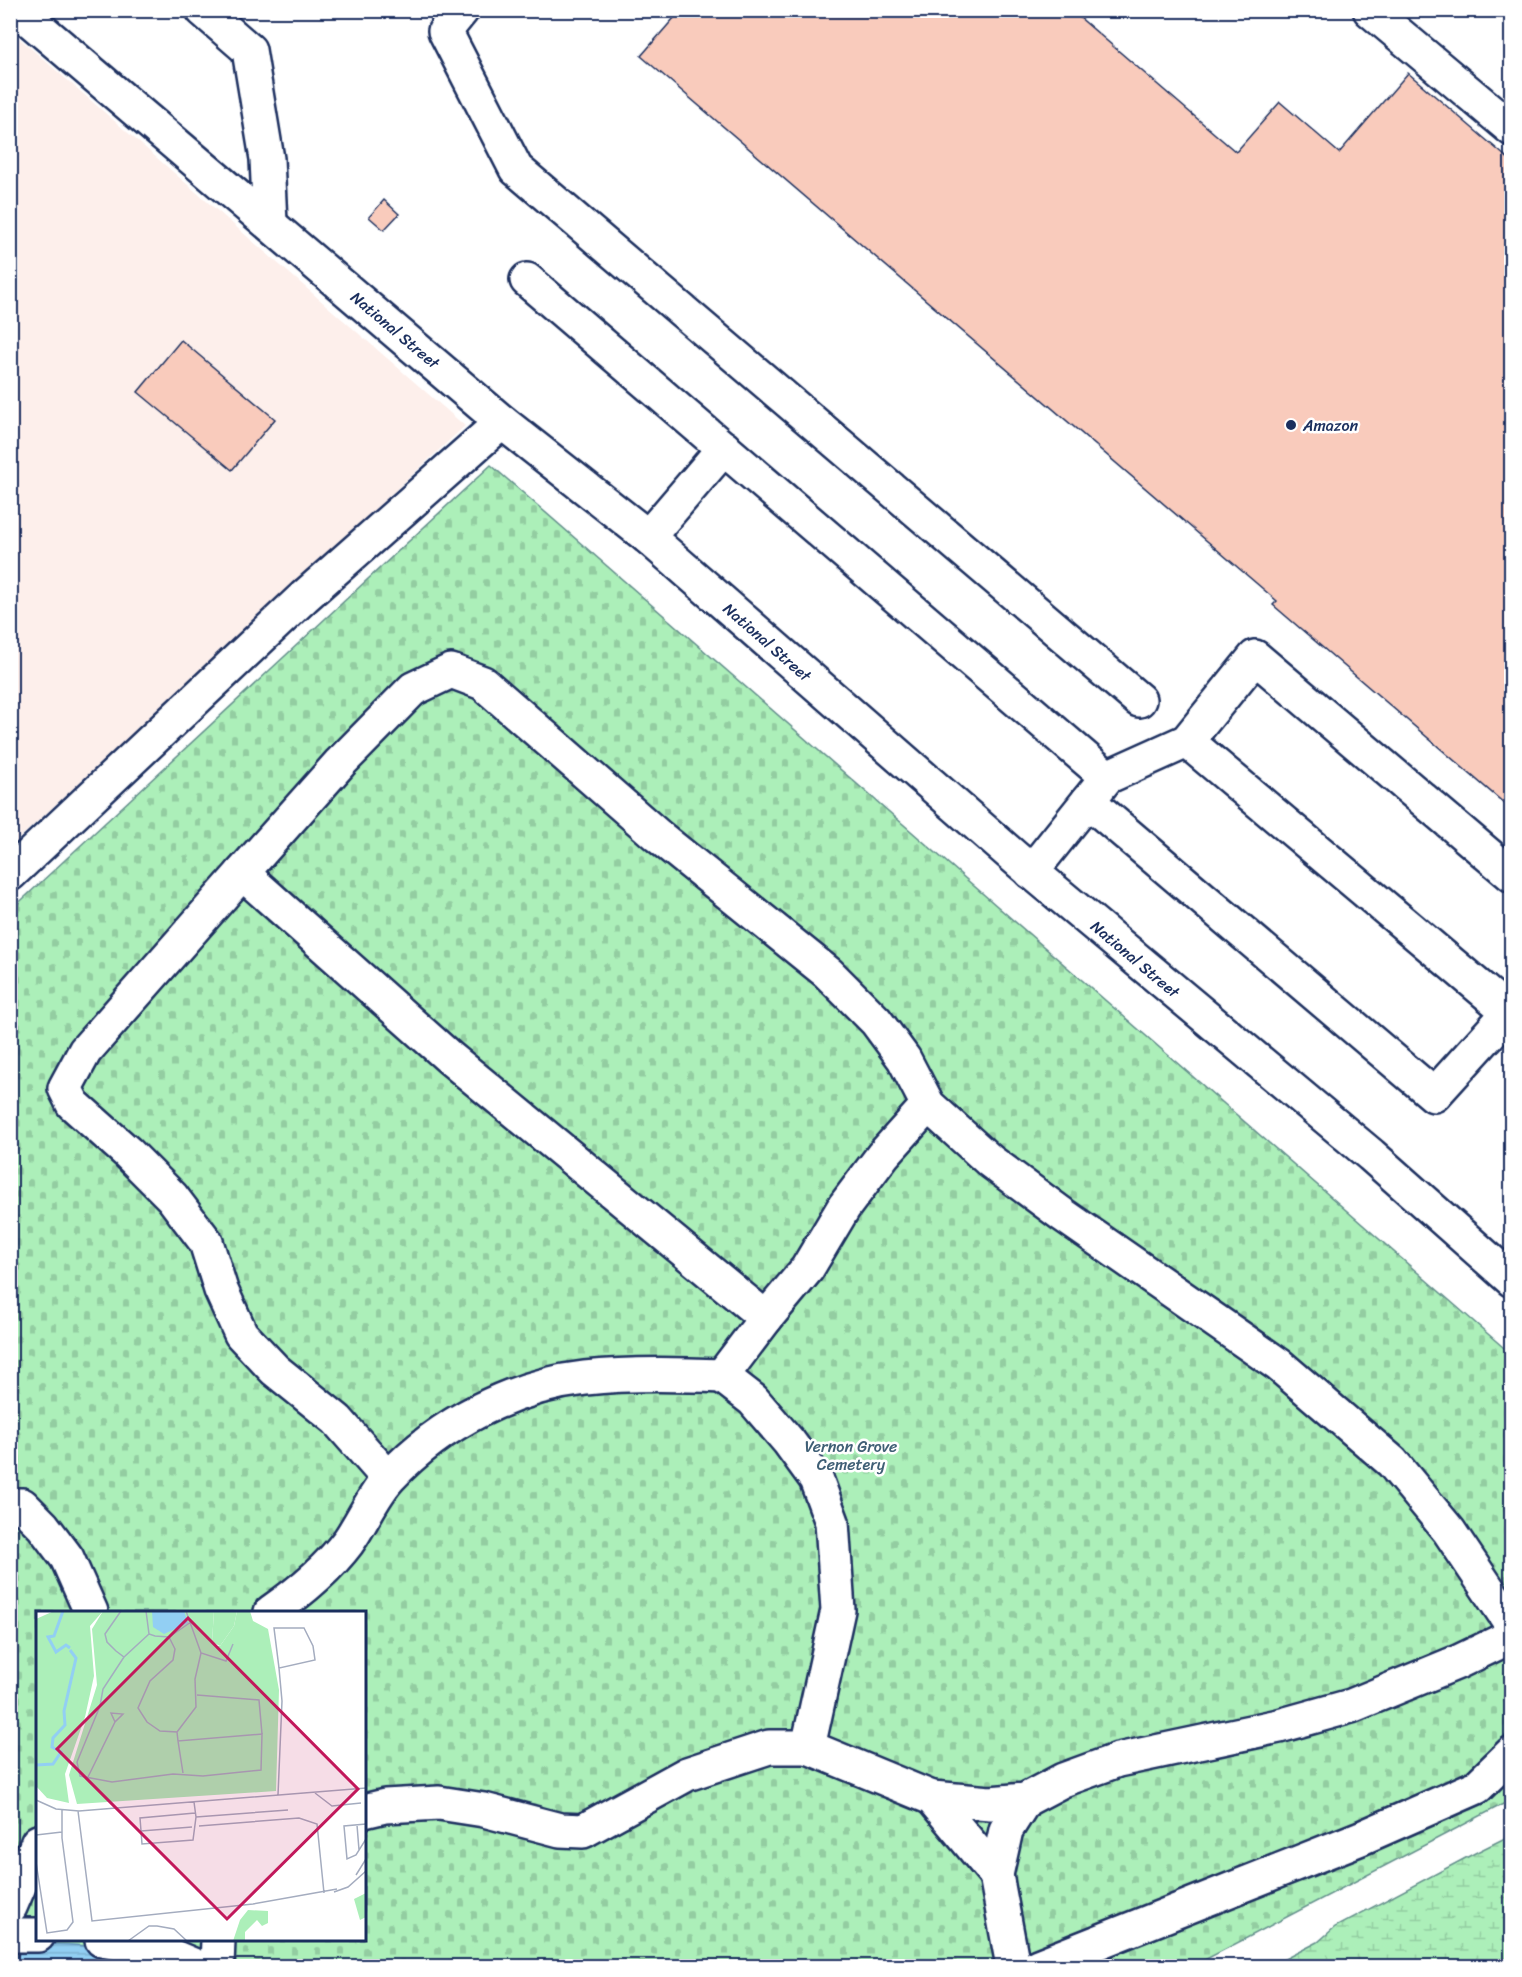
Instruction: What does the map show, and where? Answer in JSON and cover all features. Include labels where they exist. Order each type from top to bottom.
[{"type":"street","name":"National Street","points":[[18,10],[502,422],[648,537],[1031,872],[1371,1155],[1512,1280]]},
{"type":"street","points":[[203,10],[249,50],[267,159],[270,223]]},
{"type":"street","points":[[462,10],[445,31],[516,169],[1139,700]]},
{"type":"street","points":[[1370,10],[1512,129]]},
{"type":"street","points":[[527,280],[724,448],[1434,1095],[1510,1011],[1187,741]]},
{"type":"street","points":[[10,874],[304,597],[502,422]]},
{"type":"street","points":[[648,537],[724,448]]},
{"type":"street","points":[[1031,872],[1098,789],[1187,741],[1255,657],[1512,875]]},
{"type":"street","points":[[388,1478],[337,1420],[275,1370],[241,1334],[221,1290],[206,1242],[172,1197],[127,1152],[73,1104],[65,1088],[85,1051],[340,763],[413,688],[451,671],[483,683],[658,836],[828,973],[876,1021],[904,1059],[928,1105],[990,1161],[1063,1215],[1279,1365],[1392,1462],[1449,1530],[1512,1625]]},
{"type":"street","points":[[242,873],[450,1058],[766,1318]]},
{"type":"street","points":[[722,1376],[807,1269],[844,1207],[884,1155],[928,1105]]},
{"type":"street","points":[[272,1611],[311,1584],[348,1542],[388,1478],[417,1450],[468,1416],[524,1390],[585,1378],[681,1374],[722,1376],[753,1400],[789,1442],[816,1479],[832,1522],[837,1610],[808,1747]]},
{"type":"street","points":[[10,1505],[22,1505],[43,1526],[67,1558],[91,1611]]},
{"type":"street","points":[[366,1811],[385,1806],[439,1803],[484,1810],[560,1830],[583,1831],[687,1774],[769,1747],[808,1747],[933,1798],[990,1803],[1025,1800],[1063,1780],[1118,1760],[1279,1726],[1351,1706],[1458,1662],[1512,1636]]},
{"type":"street","points":[[1038,1966],[1329,1851],[1477,1787],[1512,1753]]},
{"type":"street","points":[[933,1798],[996,1875]]},
{"type":"street","points":[[1013,1966],[996,1875],[1006,1830],[1025,1800]]},
{"type":"street","points":[[10,1907],[36,1847]]},
{"type":"street","points":[[10,1935],[36,1935]]},
{"type":"street","points":[[108,1941],[157,1950],[195,1966]]},
{"type":"street","points":[[217,1966],[218,1941]]},
{"type":"shaded area","points":[[11,31],[465,426],[11,846]]},
{"type":"green space","name":"Vernon Grove Cemetery","points":[[491,465],[1511,1354],[1511,1800],[1193,1966],[11,1966],[11,910]]},
{"type":"green space","points":[[1511,1835],[1511,1966],[1271,1966],[1318,1942],[1335,1927]]},
{"type":"water","points":[[52,1944],[79,1945],[116,1951],[153,1966],[11,1966],[24,1948]]},
{"type":"building","name":"Amazon","points":[[681,10],[1071,10],[1236,152],[1280,102],[1339,153],[1408,73],[1512,162],[1512,810],[1273,605],[1277,601],[641,56]]},
{"type":"building","points":[[384,200],[399,214],[384,230],[369,217]]},
{"type":"building","points":[[181,340],[275,419],[232,470],[138,392]]},
{"type":"place","name":"Amazon","points":[[1291,425]]}]
